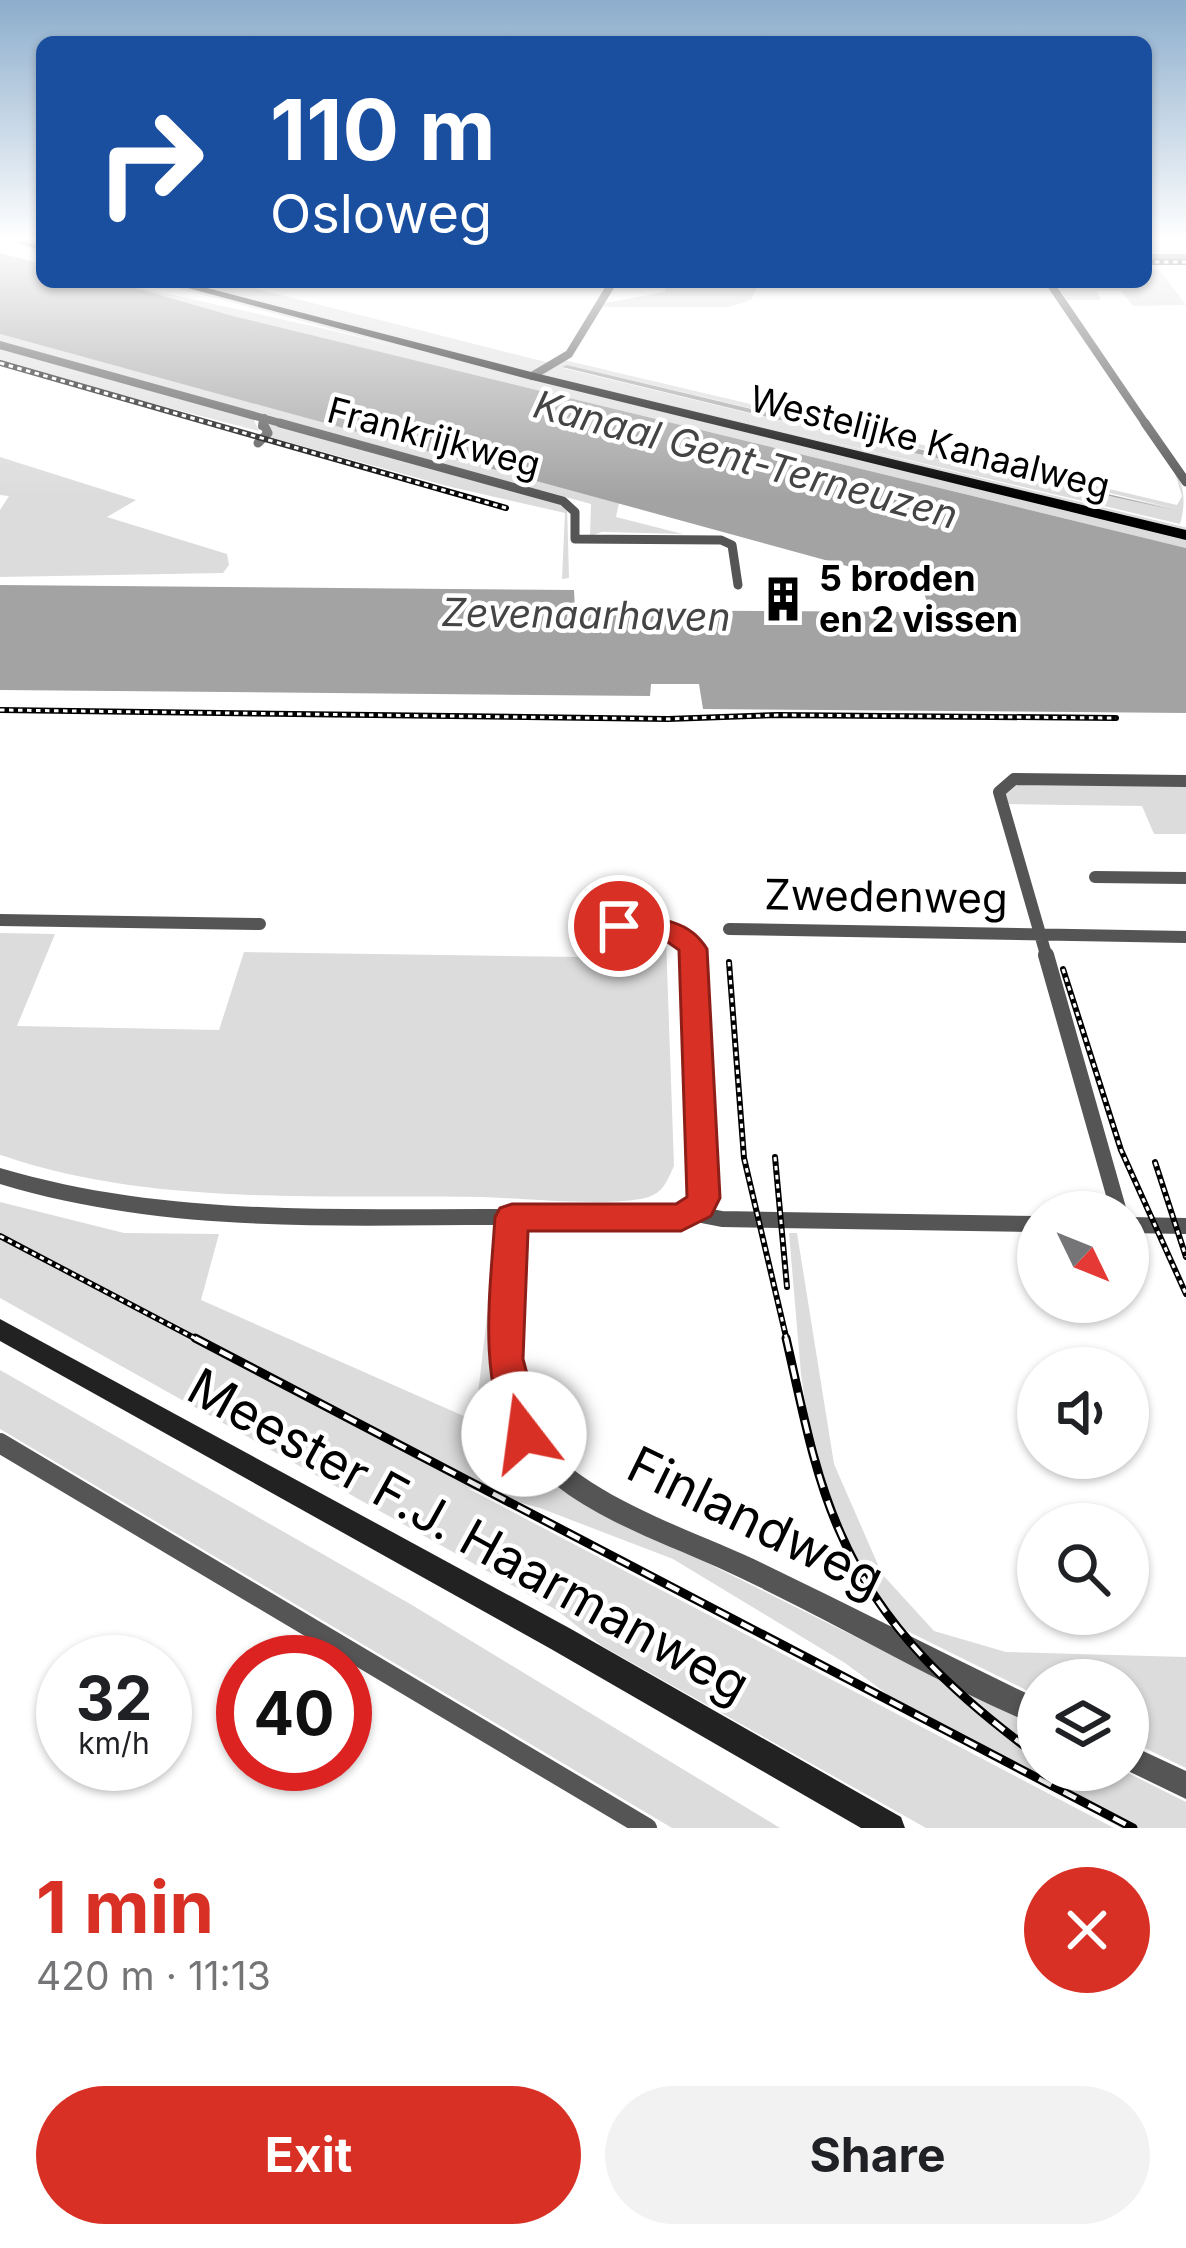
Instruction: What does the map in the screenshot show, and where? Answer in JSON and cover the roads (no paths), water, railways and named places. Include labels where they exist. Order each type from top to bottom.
[{"type":"main road","name":"Westelijke Kanaalweg","points":[[341,326],[1183,530]]},
{"type":"main road","name":"Meester F.J. Haarmanweg","points":[[0,1329],[561,1639],[890,1828]]},
{"type":"street","points":[[532,376],[569,354],[586,326]]},
{"type":"street","points":[[1079,326],[1186,482]]},
{"type":"street","name":"Frankrijkweg","points":[[0,345],[563,500],[575,512],[575,539],[732,544],[738,585]]},
{"type":"street","name":"Frankrijkweg","points":[[259,442],[268,433],[262,425],[264,418]]},
{"type":"street","points":[[1040,935],[999,792],[1003,785],[1014,779],[1186,781]]},
{"type":"street","points":[[1095,877],[1186,878]]},
{"type":"street","points":[[0,920],[260,924]]},
{"type":"street","points":[[586,927],[665,929],[683,935],[693,949],[704,1189],[699,1207],[691,1213]]},
{"type":"street","name":"Zwedenweg","points":[[729,929],[1186,937]]},
{"type":"street","name":"Zwedenweg","points":[[1040,935],[1113,1191]]},
{"type":"street","points":[[0,1176],[29,1187],[160,1208],[656,1219],[691,1213],[722,1219],[1017,1224]]},
{"type":"street","name":"Finlandweg","points":[[512,1217],[504,1359],[524,1434],[556,1467],[598,1500],[748,1568],[1017,1702]]},
{"type":"street","points":[[1149,1225],[1186,1226]]},
{"type":"street","points":[[0,1443],[647,1828]]},
{"type":"street","points":[[1149,1767],[1186,1785]]},
{"type":"water","points":[[0,326],[275,326],[1186,548],[1186,713],[703,709],[699,684],[651,684],[650,696],[0,690],[0,585],[574,590],[575,610],[931,612],[922,588],[909,583],[0,334]]},
{"type":"water","points":[[562,367],[1174,510],[914,453]]},
{"type":"railway","points":[[0,363],[506,508]]},
{"type":"railway","points":[[0,710],[668,719],[778,715],[1116,718]]},
{"type":"railway","points":[[729,962],[744,1158],[787,1341]]},
{"type":"railway","points":[[1063,969],[1121,1150],[1186,1294]]},
{"type":"railway","points":[[775,1157],[787,1287]]},
{"type":"railway","points":[[1155,1162],[1186,1257]]},
{"type":"railway","points":[[0,1236],[200,1341]]},
{"type":"railway","points":[[195,1338],[1133,1828]]},
{"type":"railway","points":[[786,1338],[822,1485],[857,1567],[924,1658],[1017,1740]]},
{"type":"place","name":"5 broden en 2 vissen","points":[[783,599]]},
{"type":"water label","name":"Kanaal Gent-Terneuzen","points":[[746,459]]},
{"type":"water label","name":"Zevenaarhaven","points":[[586,614]]}]
